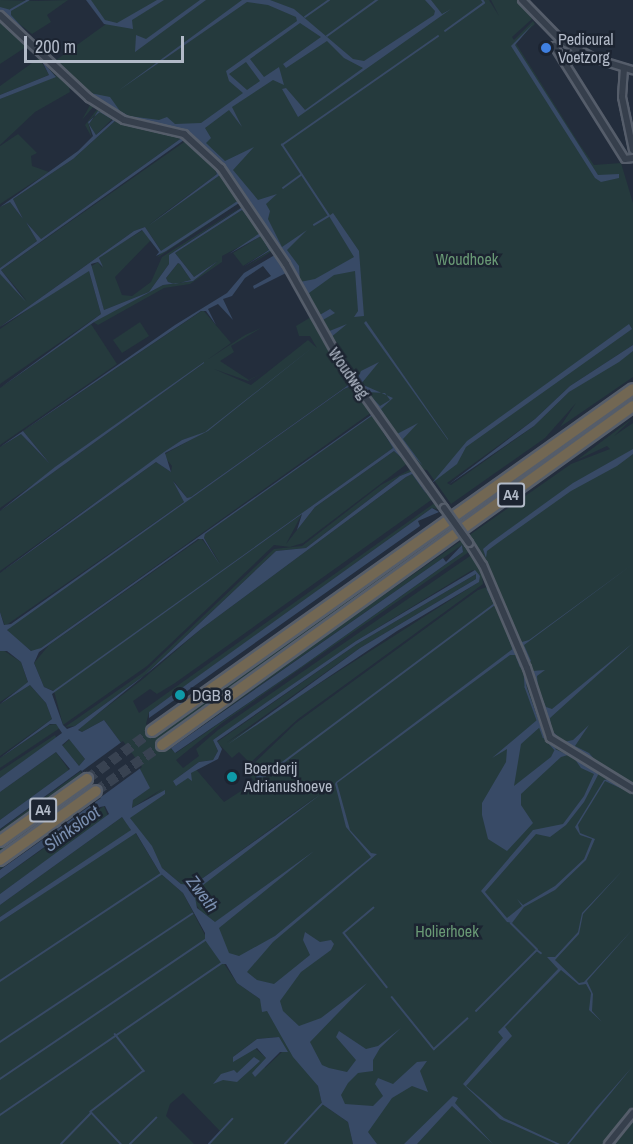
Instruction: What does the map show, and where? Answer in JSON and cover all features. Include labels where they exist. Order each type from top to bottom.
[{"type":"highway","name":"A4","points":[[152,731],[633,389]]},
{"type":"highway","name":"A4","points":[[162,745],[633,406]]},
{"type":"highway","name":"A4","points":[[388,584],[491,517],[633,413]]},
{"type":"highway","name":"A4","points":[[0,841],[87,779]]},
{"type":"highway","name":"A4","points":[[0,860],[96,791]]},
{"type":"street","points":[[522,0],[550,32],[577,50],[633,70]]},
{"type":"street","name":"Woudweg","points":[[0,15],[89,98],[124,120],[184,134],[220,168],[286,264],[343,366],[483,565],[527,668],[550,738],[633,789]]},
{"type":"street","points":[[554,46],[566,62],[623,160],[633,158]]},
{"type":"street","points":[[566,62],[577,50]]},
{"type":"street","points":[[624,68],[622,97],[633,150]]},
{"type":"street","points":[[608,1144],[633,1113]]},
{"type":"green space","points":[[0,0],[68,0],[47,15],[51,22],[32,34],[0,9]]},
{"type":"green space","name":"Woudhoek","points":[[89,0],[489,0],[499,16],[491,0],[519,0],[532,19],[512,37],[514,40],[533,21],[535,24],[515,42],[594,165],[621,163],[633,203],[633,345],[570,386],[535,419],[447,483],[451,485],[534,426],[569,392],[633,351],[633,377],[560,427],[576,403],[545,438],[451,504],[427,470],[419,469],[346,364],[318,320],[290,261],[226,166],[188,129],[128,118],[90,94],[52,63],[106,24]]},
{"type":"green space","points":[[0,20],[29,45],[0,64]]},
{"type":"green space","points":[[33,47],[91,103],[69,88],[70,92],[35,112],[0,145],[0,99],[56,76],[41,61],[49,75],[0,95],[0,86],[39,58]]},
{"type":"green space","points":[[91,103],[94,106],[82,120]]},
{"type":"green space","points":[[98,108],[128,122],[113,118],[96,135],[89,124],[100,110],[88,122],[92,138],[85,125]]},
{"type":"green space","points":[[115,121],[128,126],[177,135],[128,122],[172,131],[187,137],[225,175],[242,201],[157,258],[162,252],[145,227],[134,231],[0,327],[0,274],[27,301],[1,270],[187,140],[183,137],[41,239],[26,222],[37,241],[0,268],[0,207],[10,202],[23,219],[13,199],[73,159]],"holes":[[[212,163],[233,189],[220,175],[148,225],[217,174]]]},
{"type":"green space","points":[[18,134],[37,153],[31,156],[32,166],[49,172],[0,204],[0,146]]},
{"type":"green space","points":[[244,205],[272,244],[273,249],[272,251],[244,269],[272,249],[247,210],[240,208],[169,255],[169,264],[149,292],[104,310],[90,267],[98,262],[102,268],[99,258],[108,251],[143,230],[151,240],[115,277],[122,295],[132,296],[151,282],[162,257]]},
{"type":"green space","points":[[242,210],[260,231],[256,238],[222,256],[222,262],[190,284],[164,288],[98,325],[93,322],[163,285],[193,281],[218,261],[194,277],[175,253]]},
{"type":"green space","points":[[261,236],[269,250],[243,266],[233,253]]},
{"type":"green space","points":[[178,263],[191,280],[175,284],[168,282],[166,278]]},
{"type":"green space","points":[[83,271],[89,271],[101,314],[0,384],[0,329]]},
{"type":"green space","points":[[203,310],[231,343],[207,360],[245,335],[261,328],[231,346],[234,352],[220,361],[249,380],[273,367],[308,340],[317,348],[310,336],[299,336],[296,326],[311,317],[327,345],[409,461],[408,463],[303,543],[290,547],[274,545],[147,666],[63,725],[54,691],[302,514],[286,544],[315,507],[394,451],[405,461],[372,412],[33,652],[10,635],[7,629],[344,389],[351,386],[368,405],[327,348],[349,381],[347,386],[191,497],[187,498],[173,480],[184,502],[5,626],[0,612],[0,573],[156,462],[171,472],[172,466],[163,455],[201,434],[182,440],[0,571],[0,511],[204,363],[0,508],[0,447],[21,434],[50,464],[23,431]],"holes":[[[273,367],[251,385],[214,369],[248,381]]]},
{"type":"green space","points":[[140,322],[149,336],[122,353],[113,340]]},
{"type":"green space","points":[[91,324],[117,364],[0,445],[0,388]]},
{"type":"green space","name":"Holierhoek","points":[[633,397],[248,690],[571,464],[610,449],[607,446],[577,460],[633,418],[614,436],[633,423],[633,1144],[366,1144],[239,971],[188,892],[321,793],[203,878],[191,885],[181,884],[162,868],[130,818],[130,813],[162,789],[132,808],[133,800],[149,788],[139,767],[104,720],[82,732],[78,729],[143,679],[201,629],[406,477],[412,474],[427,495],[413,471],[400,476],[306,548],[276,551],[145,675],[75,726],[65,727],[144,672],[274,549],[302,546],[381,485],[413,468],[434,498],[175,683],[157,694],[150,689],[133,701],[139,713],[436,502],[442,510],[432,508],[149,712],[146,724],[155,735]],"holes":[[[470,539],[486,560],[491,590],[487,587],[478,590],[296,723],[246,771],[255,782],[224,802],[194,767],[173,781],[199,762],[213,760],[218,751],[213,740],[356,641],[469,572],[473,570],[480,576],[477,583],[226,743],[360,648],[476,579],[476,574],[357,644],[217,742],[232,758],[239,752],[250,763],[298,719],[483,584],[481,567],[470,556],[218,730],[196,749],[199,756],[183,768],[176,760],[222,723],[469,552]],[[462,545],[463,552],[301,667],[176,753],[170,748]]]},
{"type":"green space","points":[[372,415],[393,448],[54,691],[44,687],[34,663],[49,645],[201,538],[220,563],[204,538],[205,534]]},
{"type":"green space","points":[[3,650],[21,662],[28,683],[0,702],[0,651]]},
{"type":"green space","points":[[30,685],[46,703],[52,719],[0,756],[0,704]]},
{"type":"green space","points":[[56,724],[60,728],[0,768],[0,758],[49,725]]},
{"type":"green space","points":[[55,735],[57,739],[0,778],[0,771]]},
{"type":"green space","points":[[70,739],[85,759],[79,766],[62,746]]},
{"type":"green space","points":[[56,752],[69,770],[0,820],[0,792]]},
{"type":"green space","points":[[81,771],[81,774],[0,832],[0,830]]},
{"type":"green space","points":[[90,783],[94,788],[0,855],[0,847]]},
{"type":"green space","points":[[100,797],[0,869],[0,867]]},
{"type":"green space","points":[[104,806],[108,816],[0,894],[0,879]]},
{"type":"green space","points":[[122,817],[131,828],[130,833],[0,917],[0,905]]},
{"type":"green space","points":[[135,832],[160,873],[183,893],[206,937],[237,983],[260,999],[318,1086],[322,1104],[348,1122],[353,1144],[209,1144],[221,1132],[183,1093],[170,1104],[166,1116],[194,1144],[0,1144],[0,922]],"holes":[[[277,1037],[282,1052],[265,1068],[266,1058],[254,1047],[233,1057],[257,1039]]]},
{"type":"water","points":[[86,0],[91,0],[105,20],[117,23],[157,0],[164,0],[132,20],[133,29],[104,24]]},
{"type":"water","points":[[200,0],[206,0],[135,52],[136,35],[146,39]]},
{"type":"water","points":[[242,0],[270,0],[294,9],[353,59],[364,61],[434,15],[435,11],[425,0],[431,0],[442,14],[451,9],[298,117],[282,89],[286,88],[305,110],[363,68],[344,58],[327,41],[286,68],[283,64],[321,37],[300,23],[250,59],[264,77],[279,67],[284,85],[273,80],[232,107],[242,127],[229,110],[205,128],[211,138],[206,143],[225,161],[254,147],[233,170],[258,200],[277,194],[266,204],[270,211],[268,219],[282,247],[307,230],[287,250],[299,266],[300,282],[315,279],[354,257],[329,216],[333,213],[359,251],[364,316],[354,317],[358,311],[355,271],[334,275],[309,293],[318,316],[281,248],[234,177],[214,156],[181,129],[124,117],[85,92],[110,97],[120,111],[129,116],[159,120],[167,117],[175,124],[201,123],[243,93],[229,81],[226,71],[297,21],[296,17],[268,5],[247,2],[118,91]],"holes":[[[246,62],[260,81],[247,90],[229,74]]]},
{"type":"water","points":[[0,7],[11,10],[11,15],[44,51],[0,12]]},
{"type":"water","points":[[533,24],[515,45],[598,175],[619,174],[619,178],[601,182],[595,178],[511,46]]},
{"type":"water","points":[[42,61],[56,77],[0,99],[0,95],[49,75]]},
{"type":"water","points":[[102,110],[128,125],[178,134],[136,128],[115,121],[73,159],[13,199],[23,219],[10,202],[0,207],[78,151],[93,136],[88,122],[94,117],[89,124],[96,135],[113,120],[100,112]]},
{"type":"water","points":[[183,137],[208,159],[184,140],[1,270],[26,302],[0,274],[0,268],[37,241],[26,222],[41,239]]},
{"type":"water","points":[[212,163],[241,199],[239,203],[156,256],[159,252],[142,230],[99,258],[103,267],[98,262],[91,264],[104,310],[149,292],[169,264],[169,255],[241,208],[245,208],[271,250],[243,267],[269,250],[261,236],[229,254],[260,233],[242,210],[175,253],[194,277],[218,261],[193,281],[180,283],[191,280],[178,263],[166,278],[168,282],[174,284],[163,285],[94,322],[0,388],[101,314],[89,271],[0,327],[134,231],[145,227],[161,251],[239,200],[220,175],[148,226],[217,174]]},
{"type":"water","points":[[273,256],[278,256],[291,281],[286,273],[254,289],[253,286],[271,276],[263,266],[245,278],[232,296],[223,299],[233,320],[218,304],[208,309],[216,325],[206,311],[201,311],[23,431],[50,464],[21,434],[0,447],[175,325],[227,293],[244,273]]},
{"type":"water","points":[[330,309],[335,313],[321,321],[327,332],[347,324],[330,338],[318,316]]},
{"type":"water","points":[[366,321],[448,439],[448,440],[364,323]]},
{"type":"water","points":[[629,324],[632,329],[466,447],[457,464],[432,483],[467,441]]},
{"type":"water","points":[[633,345],[633,351],[619,362],[569,392],[534,426],[448,485],[535,419],[570,386]]},
{"type":"water","points":[[313,347],[208,431],[165,453],[171,472],[156,462],[0,573],[164,452],[182,440],[205,432]]},
{"type":"water","points":[[328,348],[368,405],[351,386],[344,389],[7,630],[31,651],[41,648],[374,413],[405,461],[394,451],[315,507],[297,530],[302,514],[52,694],[63,725],[67,729],[75,726],[145,675],[78,730],[82,732],[104,720],[139,767],[150,788],[133,800],[132,808],[165,790],[165,794],[130,818],[152,846],[162,868],[181,884],[191,885],[203,878],[321,794],[194,892],[197,908],[215,922],[314,851],[219,928],[229,953],[239,956],[275,936],[371,857],[346,827],[336,782],[514,648],[517,655],[510,655],[337,783],[350,830],[371,853],[377,854],[273,942],[247,972],[257,980],[274,984],[310,955],[303,940],[305,932],[320,942],[331,940],[334,944],[331,950],[301,972],[280,1001],[283,1011],[299,1026],[321,1018],[367,983],[310,1042],[322,1065],[329,1068],[347,1072],[356,1060],[336,1037],[339,1031],[366,1049],[378,1046],[401,1028],[380,1048],[373,1060],[373,1071],[358,1073],[348,1083],[341,1095],[345,1104],[373,1106],[383,1096],[375,1084],[378,1078],[393,1084],[417,1062],[427,1061],[420,1071],[428,1092],[412,1086],[392,1098],[368,1132],[377,1144],[353,1144],[348,1122],[322,1104],[318,1086],[293,1057],[267,1011],[262,1012],[260,999],[237,983],[226,964],[222,964],[205,940],[205,933],[183,893],[160,873],[136,833],[0,922],[0,917],[131,830],[122,817],[0,905],[0,894],[109,814],[105,806],[100,807],[0,879],[0,870],[101,798],[81,770],[0,829],[0,820],[70,769],[56,752],[0,792],[0,778],[62,733],[56,724],[50,724],[0,758],[52,719],[46,703],[30,685],[0,704],[28,682],[21,662],[7,651],[0,651],[0,612],[4,625],[11,624],[184,502],[173,481],[187,498],[191,497],[347,386],[349,381]],"holes":[[[373,415],[393,448],[53,691],[44,687],[34,663],[39,652],[198,539],[203,539],[220,565],[204,538],[205,534]],[[69,739],[85,759],[79,766],[62,745]]]},
{"type":"water","points":[[379,362],[361,384],[381,393],[367,392],[380,406],[390,400],[387,395],[393,398],[381,409],[397,434],[418,423],[403,439],[423,466],[391,432],[356,382],[361,371]]},
{"type":"water","points":[[204,363],[0,511],[55,467]]},
{"type":"water","points":[[633,449],[633,454],[617,466],[571,491],[495,545],[487,551],[486,558],[483,549],[490,543],[573,483]]},
{"type":"water","points":[[413,471],[427,495],[412,474],[406,477],[201,629],[145,675],[276,551],[306,548],[400,476]]},
{"type":"water","points":[[432,508],[439,512],[418,521],[420,526],[149,718],[149,712]]},
{"type":"water","points":[[462,545],[463,552],[301,667],[175,753],[171,748],[443,558],[446,562]]},
{"type":"water","points":[[633,564],[524,645],[531,661],[528,663],[517,636],[522,642],[529,640]]},
{"type":"water","points":[[475,570],[480,576],[479,582],[397,631],[227,745],[360,648],[476,579],[476,574],[357,644],[217,741],[222,749],[218,759],[191,773],[192,781],[188,778],[176,786],[173,781],[199,762],[213,760],[218,751],[213,740],[356,641]]},
{"type":"water","points":[[633,643],[550,718],[551,730],[564,742],[573,740],[589,725],[575,746],[589,753],[603,769],[567,749],[551,735],[533,671],[545,670],[537,676],[538,688],[546,707],[552,709]]},
{"type":"water","points":[[537,720],[540,727],[521,744],[514,786],[551,757],[555,749],[568,755],[561,757],[521,794],[521,805],[533,823],[507,851],[488,839],[482,815],[482,803],[506,762],[507,749],[492,758]]},
{"type":"water","points":[[574,758],[599,773],[584,802],[566,825],[550,837],[536,834],[485,892],[507,918],[522,906],[517,899],[523,905],[555,886],[584,859],[592,839],[580,835],[575,827],[604,780],[609,779],[633,794],[605,781],[578,825],[580,833],[595,839],[586,860],[555,890],[524,907],[512,923],[507,922],[481,891],[533,830],[563,824],[584,796],[594,774],[581,768]]},
{"type":"water","points":[[623,870],[583,914],[579,934],[555,960],[579,983],[584,982],[633,929],[587,981],[593,994],[592,1011],[602,1022],[589,1010],[591,993],[586,984],[579,985],[561,970],[505,1027],[512,1036],[466,1086],[504,1118],[560,1144],[556,1144],[500,1119],[463,1084],[503,1038],[498,1032],[558,969],[547,957],[555,957],[578,932],[582,913]]},
{"type":"water","points":[[279,1037],[288,1052],[280,1052],[255,1077],[252,1073],[266,1058],[257,1048],[233,1062],[233,1057],[257,1039]]},
{"type":"water","points":[[254,1057],[260,1061],[237,1082],[223,1080],[213,1084],[221,1074],[234,1070],[237,1073]]},
{"type":"water","points":[[633,1066],[569,1144],[567,1144],[596,1108]]},
{"type":"water","points":[[453,1096],[458,1098],[455,1103],[493,1144],[452,1106],[417,1144],[404,1144]]},
{"type":"pier","points":[[123,741],[142,767],[101,797],[82,771]]},
{"type":"waterway","points":[[11,10],[28,0]]},
{"type":"waterway","points":[[305,17],[329,0]]},
{"type":"waterway","points":[[327,36],[377,0]]},
{"type":"waterway","points":[[445,31],[484,3],[482,0]]},
{"type":"waterway","points":[[314,225],[329,216],[282,145],[438,36]]},
{"type":"waterway","points":[[283,188],[301,175]]},
{"type":"waterway","points":[[488,589],[500,614]]},
{"type":"waterway","points":[[257,777],[265,776],[495,604]]},
{"type":"waterway","points":[[504,622],[514,649]]},
{"type":"waterway","points":[[517,656],[521,666]]},
{"type":"waterway","points":[[525,672],[526,687],[544,737],[555,749]]},
{"type":"waterway","points":[[0,981],[161,874]]},
{"type":"waterway","points":[[374,908],[344,933],[387,987]]},
{"type":"waterway","name":"Zweth","points":[[0,1042],[192,914]]},
{"type":"waterway","points":[[511,923],[537,949]]},
{"type":"waterway","points":[[0,1079],[205,940]]},
{"type":"waterway","points":[[476,1011],[537,950],[541,953]]},
{"type":"waterway","points":[[0,1115],[222,963]]},
{"type":"waterway","points":[[392,997],[434,1049],[467,1019]]},
{"type":"waterway","points":[[115,1034],[144,1071],[91,1112],[121,1144]]},
{"type":"waterway","points":[[285,1144],[322,1104]]},
{"type":"waterway","points":[[61,1144],[91,1113]]},
{"type":"waterway","points":[[130,1144],[156,1118]]},
{"type":"waterway","points":[[209,1144],[232,1119]]},
{"type":"tunnel","points":[[87,779],[152,731]]},
{"type":"tunnel","points":[[96,791],[162,745]]},
{"type":"place","name":"Pedicural Voetzorg","points":[[546,48]]},
{"type":"place","name":"DGB 8","points":[[180,695]]},
{"type":"place","name":"Boerderij Adrianushoeve","points":[[232,777]]},
{"type":"water label","name":"Slinksloot","points":[[72,829]]}]
